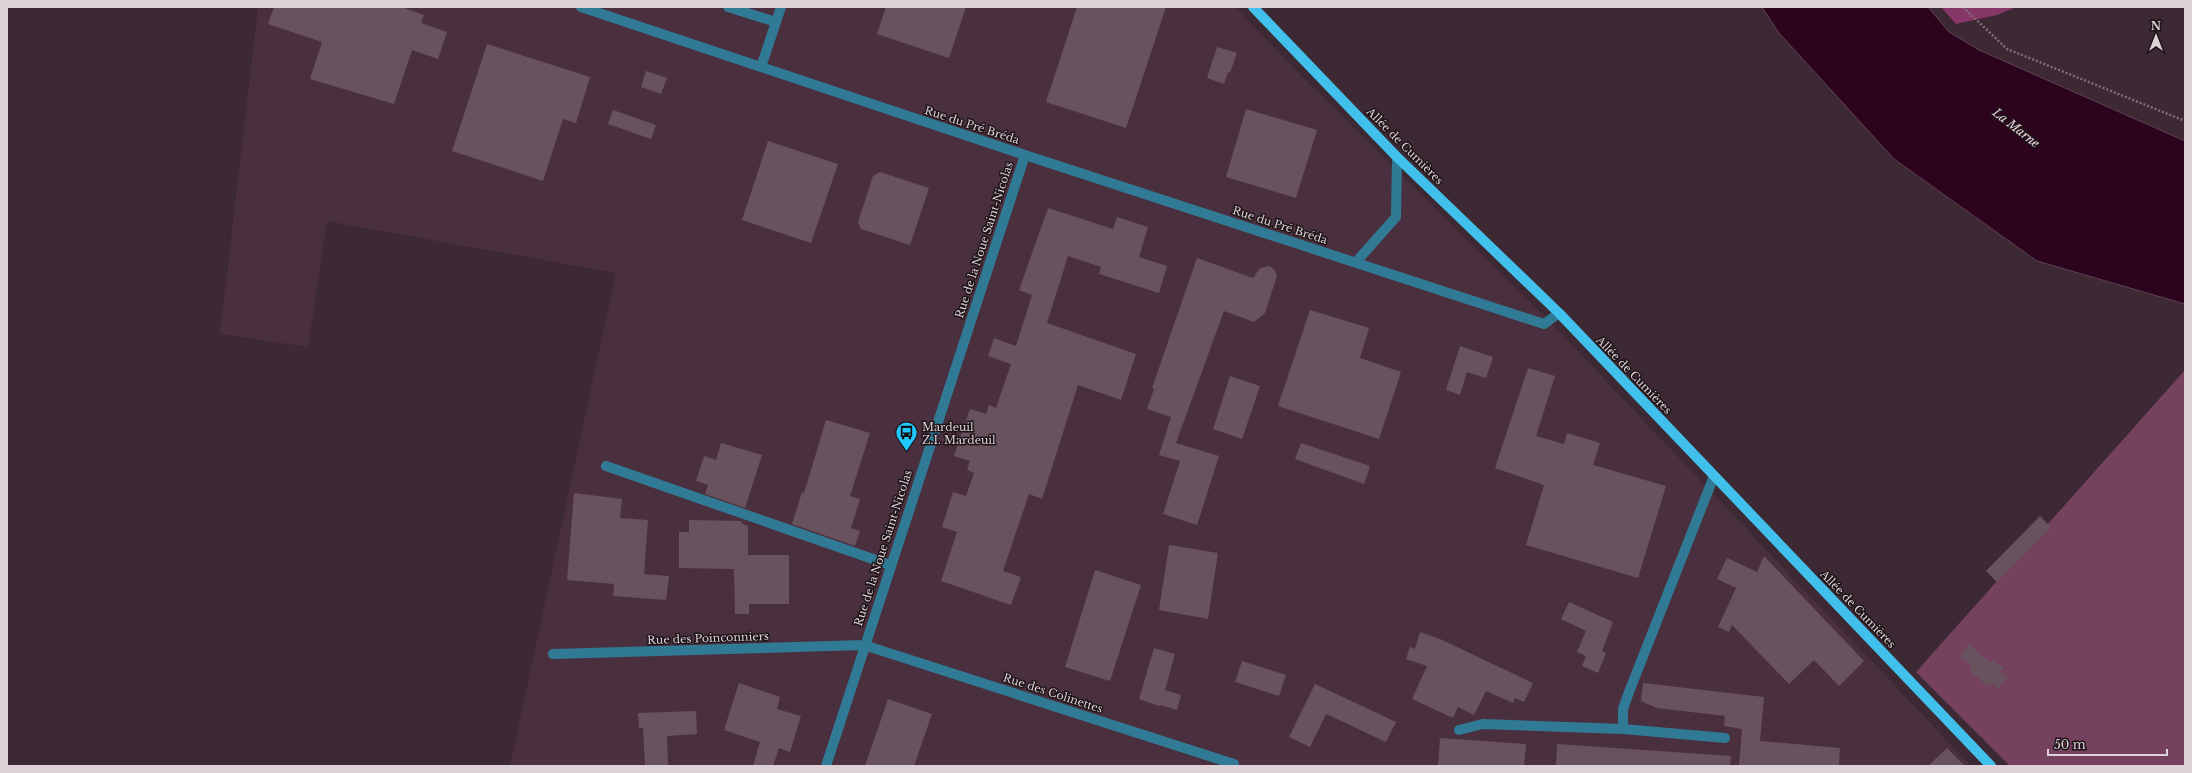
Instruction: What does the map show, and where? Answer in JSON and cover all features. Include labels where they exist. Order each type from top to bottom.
[{"type":"main road","name":"Allée de Cumières","points":[[1253,7],[1397,157],[1559,313],[1991,766]]},
{"type":"street","name":"Rue du Pré Bréda","points":[[581,7],[1025,155],[1544,324],[1559,313]]},
{"type":"street","points":[[728,7],[776,22]]},
{"type":"street","points":[[761,67],[781,7]]},
{"type":"street","name":"Rue de la Noue Saint-Nicolas","points":[[826,766],[890,565],[1025,155]]},
{"type":"street","points":[[1356,262],[1396,217],[1397,157]]},
{"type":"street","points":[[606,466],[890,565]]},
{"type":"street","points":[[1623,729],[1623,709],[1629,692],[1714,476]]},
{"type":"street","name":"Rue des Poinconniers","points":[[553,654],[864,645]]},
{"type":"street","name":"Rue des Colinettes","points":[[864,645],[1234,764]]},
{"type":"street","points":[[1459,730],[1483,724],[1623,729],[1725,738]]},
{"type":"path","points":[[1963,7],[2007,49],[2185,121]]},
{"type":"shaded area","points":[[258,7],[1235,7],[1297,72],[1551,323],[1971,766],[510,766],[616,273],[327,221],[308,347],[220,334]]},
{"type":"shaded area","points":[[1941,7],[2017,7],[1997,15],[1956,24]]},
{"type":"shaded area","points":[[2185,370],[2185,766],[2010,766],[1916,672]]},
{"type":"water","name":"La Marne","points":[[1762,7],[1928,7],[1949,32],[1979,50],[2185,141],[2185,304],[2037,261],[1894,159],[1779,33]]},
{"type":"building","points":[[274,7],[402,7],[424,15],[421,23],[447,32],[438,59],[412,50],[394,104],[310,79],[322,42],[268,24]]},
{"type":"building","points":[[886,7],[966,7],[949,58],[877,34]]},
{"type":"building","points":[[1077,7],[1166,7],[1126,128],[1046,102]]},
{"type":"building","points":[[487,44],[590,77],[576,123],[563,119],[543,181],[452,151]]},
{"type":"building","points":[[1217,47],[1237,53],[1230,73],[1228,72],[1224,84],[1207,78]]},
{"type":"building","points":[[646,71],[667,78],[661,94],[641,87]]},
{"type":"building","points":[[1246,109],[1317,130],[1296,198],[1226,177]]},
{"type":"building","points":[[613,110],[656,125],[651,139],[608,124]]},
{"type":"building","points":[[768,141],[838,164],[811,243],[742,220]]},
{"type":"building","points":[[880,172],[929,188],[910,245],[861,229],[858,222],[873,176]]},
{"type":"building","points":[[1048,208],[1113,229],[1117,217],[1148,227],[1139,257],[1167,266],[1159,293],[1099,274],[1101,267],[1068,256],[1047,323],[1136,354],[1121,400],[1078,385],[1042,499],[1029,494],[1003,571],[1021,577],[1011,605],[941,581],[957,532],[942,527],[953,492],[966,496],[974,473],[967,470],[970,461],[954,456],[970,409],[986,414],[989,405],[996,408],[1011,364],[988,356],[994,338],[1016,346],[1032,295],[1019,290]]},
{"type":"building","points":[[1197,258],[1253,278],[1260,268],[1269,266],[1274,269],[1277,276],[1265,313],[1254,322],[1224,311],[1176,443],[1219,456],[1197,525],[1163,514],[1180,461],[1159,455],[1171,417],[1147,409],[1154,389],[1152,388]]},
{"type":"building","points":[[1310,310],[1369,328],[1360,358],[1401,372],[1379,439],[1278,406]]},
{"type":"building","points":[[1460,346],[1493,357],[1486,378],[1467,372],[1460,395],[1446,390]]},
{"type":"building","points":[[1528,368],[1555,376],[1536,436],[1564,444],[1567,433],[1600,443],[1593,465],[1666,486],[1638,578],[1526,545],[1544,485],[1495,468]]},
{"type":"building","points":[[1230,376],[1260,386],[1242,439],[1213,429]]},
{"type":"building","points":[[826,420],[870,433],[850,496],[860,499],[851,528],[860,531],[855,546],[792,524],[802,492],[804,493]]},
{"type":"building","points":[[721,443],[762,455],[745,508],[705,494],[708,485],[696,481],[704,456],[716,460]]},
{"type":"building","points":[[1301,443],[1370,466],[1364,484],[1295,459]]},
{"type":"building","points":[[574,493],[622,499],[620,518],[648,520],[644,574],[669,576],[666,600],[613,596],[614,584],[567,580]]},
{"type":"building","points":[[2040,516],[2051,527],[1997,582],[1986,571]]},
{"type":"building","points":[[689,520],[741,521],[741,523],[748,526],[748,555],[789,555],[789,604],[749,604],[749,614],[735,614],[734,569],[679,568],[679,532],[689,532]]},
{"type":"building","points":[[1169,545],[1218,553],[1208,619],[1159,610]]},
{"type":"building","points":[[1764,556],[1864,661],[1839,686],[1814,660],[1789,684],[1732,625],[1729,632],[1718,627],[1736,588],[1717,579],[1727,558],[1757,572]]},
{"type":"building","points":[[1095,570],[1141,585],[1110,681],[1065,667]]},
{"type":"building","points":[[1569,602],[1613,622],[1602,651],[1606,653],[1598,673],[1582,666],[1586,656],[1577,652],[1586,631],[1561,619]]},
{"type":"building","points":[[1420,632],[1440,639],[1533,683],[1524,702],[1515,698],[1513,703],[1486,691],[1474,715],[1458,707],[1453,718],[1412,699],[1427,666],[1406,659],[1410,647],[1415,649]]},
{"type":"building","points":[[1969,644],[1990,662],[1993,659],[2004,668],[2000,672],[2008,678],[1998,689],[1992,684],[1989,687],[1969,671],[1972,667],[1960,656]]},
{"type":"building","points":[[1154,648],[1175,654],[1165,690],[1181,695],[1177,710],[1139,699]]},
{"type":"building","points":[[1242,661],[1286,675],[1279,696],[1235,682]]},
{"type":"building","points":[[739,683],[780,697],[777,709],[801,716],[790,752],[779,748],[773,766],[753,766],[760,742],[724,730]]},
{"type":"building","points":[[1643,683],[1764,697],[1760,741],[1840,748],[1839,766],[1739,766],[1742,729],[1724,726],[1725,716],[1657,708],[1641,701]]},
{"type":"building","points":[[1315,684],[1396,722],[1386,742],[1326,714],[1310,747],[1289,737]]},
{"type":"building","points":[[888,699],[932,714],[914,766],[865,766]]},
{"type":"building","points":[[696,711],[697,734],[667,736],[668,766],[645,766],[643,728],[639,728],[638,713]]},
{"type":"building","points":[[1440,738],[1526,744],[1524,766],[1438,766]]},
{"type":"building","points":[[1557,744],[1731,756],[1730,766],[1556,766]]},
{"type":"building","points":[[1947,748],[1965,766],[1928,766]]},
{"type":"place","name":"Mardeuil Z.I. Mardeuil","points":[[906,452]]}]
